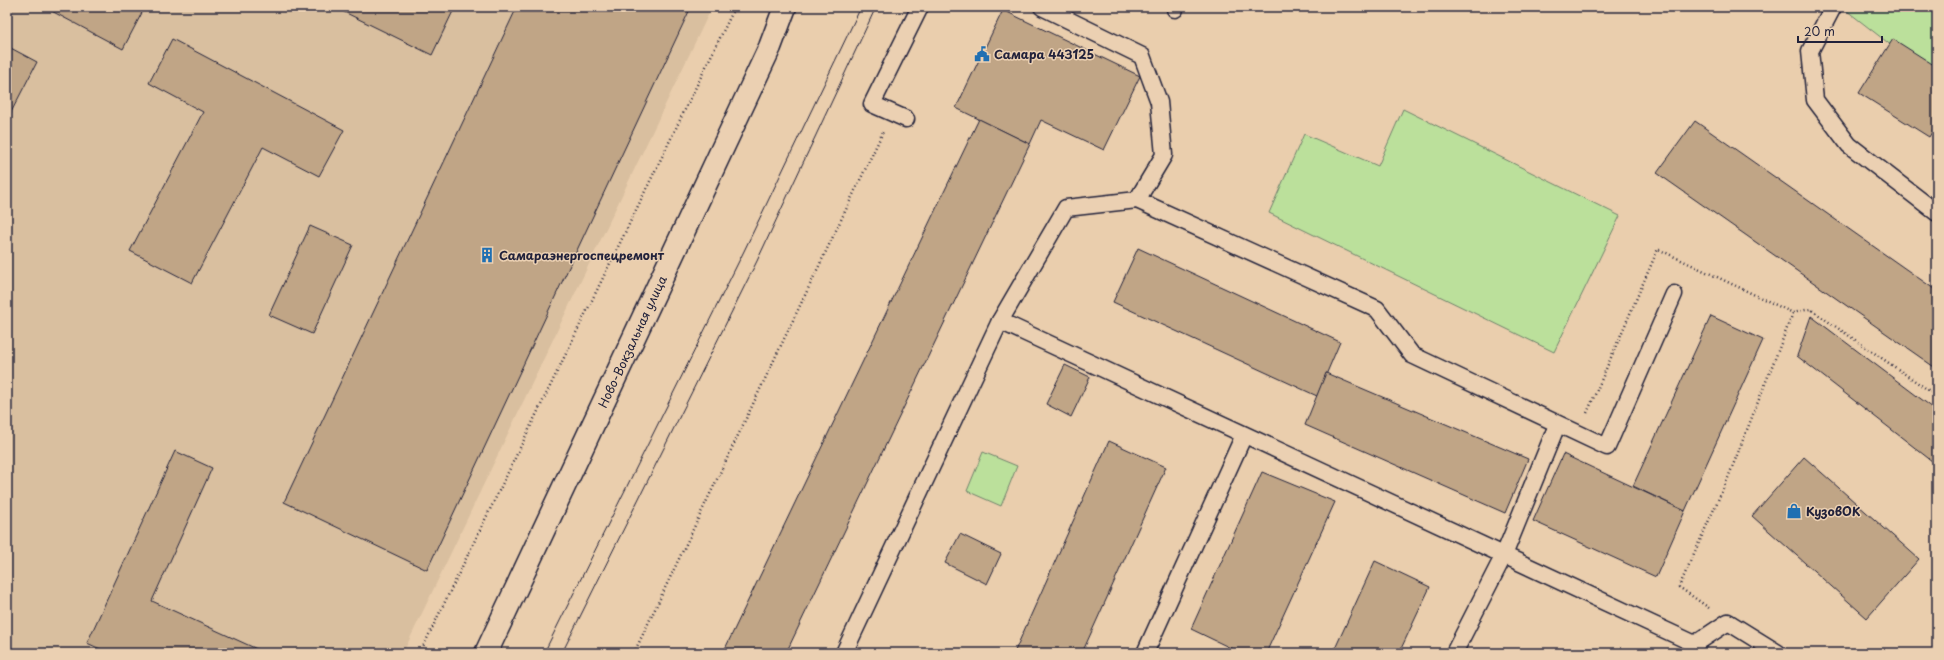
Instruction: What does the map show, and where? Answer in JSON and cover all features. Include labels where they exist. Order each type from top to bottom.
[{"type":"street","name":"Ново-Вокзальная улица","points":[[486,653],[770,47],[786,7]]},
{"type":"lane","points":[[899,116],[872,104],[920,7]]},
{"type":"lane","points":[[1042,7],[1142,56],[1159,102],[1164,155],[1137,200]]},
{"type":"lane","points":[[1833,7],[1810,51],[1815,100],[1849,145],[1937,213]]},
{"type":"lane","points":[[844,653],[1000,321],[1066,208],[1137,200],[1377,309],[1412,355],[1607,448],[1674,294]]},
{"type":"lane","points":[[1000,321],[1504,555],[1694,648],[1728,622],[1778,653]]},
{"type":"lane","points":[[1454,653],[1504,555],[1556,425]]},
{"type":"lane","points":[[1145,653],[1244,435]]},
{"type":"path","points":[[420,653],[735,7]]},
{"type":"path","points":[[634,653],[899,116]]},
{"type":"path","points":[[1578,434],[1658,249],[1793,313],[1810,309],[1937,396]]},
{"type":"path","points":[[1728,622],[1679,587],[1728,478],[1793,313]]},
{"type":"shaded area","points":[[7,7],[712,7],[403,653],[7,653]]},
{"type":"green space","points":[[1842,7],[1937,7],[1937,81]]},
{"type":"green space","points":[[1403,109],[1620,216],[1554,352],[1269,213],[1304,134],[1378,166]]},
{"type":"green space","points":[[983,452],[1017,466],[1001,506],[967,491]]},
{"type":"building","points":[[44,7],[145,7],[123,49]]},
{"type":"building","points":[[334,7],[455,7],[432,55]]},
{"type":"building","name":"Самараэнергоспецремонт","points":[[517,7],[691,7],[427,570],[284,502]]},
{"type":"building","points":[[1003,10],[1140,76],[1104,150],[1041,120],[1030,144],[956,108]]},
{"type":"building","points":[[172,39],[344,130],[319,176],[263,147],[192,283],[130,251],[203,112],[149,83]]},
{"type":"building","points":[[1893,39],[1937,67],[1937,124],[1929,137],[1859,93]]},
{"type":"building","points":[[7,46],[37,62],[7,120]]},
{"type":"building","points":[[979,119],[1030,144],[786,653],[723,653]]},
{"type":"building","points":[[1695,121],[1937,291],[1937,369],[1657,173]]},
{"type":"building","points":[[310,226],[353,245],[312,334],[269,315]]},
{"type":"building","points":[[1138,248],[1340,342],[1317,396],[1113,302]]},
{"type":"building","points":[[1711,316],[1763,340],[1685,511],[1633,486]]},
{"type":"building","points":[[1811,316],[1937,411],[1937,465],[1797,356]]},
{"type":"building","points":[[1065,365],[1090,377],[1071,417],[1046,404]]},
{"type":"building","points":[[1326,373],[1528,459],[1505,513],[1305,425]]},
{"type":"building","points":[[1109,441],[1166,467],[1082,653],[1014,653]]},
{"type":"building","points":[[175,451],[212,468],[152,601],[259,650],[258,653],[109,653],[87,643]]},
{"type":"building","points":[[1563,454],[1685,511],[1656,577],[1533,521]]},
{"type":"building","points":[[1804,457],[1919,559],[1867,618],[1752,516]]},
{"type":"building","points":[[1262,472],[1335,502],[1266,653],[1241,653],[1191,629]]},
{"type":"building","points":[[960,534],[1001,554],[987,584],[945,563]]},
{"type":"building","points":[[1375,561],[1430,587],[1399,653],[1333,653]]},
{"type":"tram line","points":[[544,653],[744,251],[861,7]]},
{"type":"tram line","points":[[562,653],[757,261],[876,7]]},
{"type":"place","name":"Самара 443125","points":[[982,54]]},
{"type":"place","name":"Самараэнергоспецремонт","points":[[487,255]]},
{"type":"place","name":"КузовОК","points":[[1794,511]]}]
